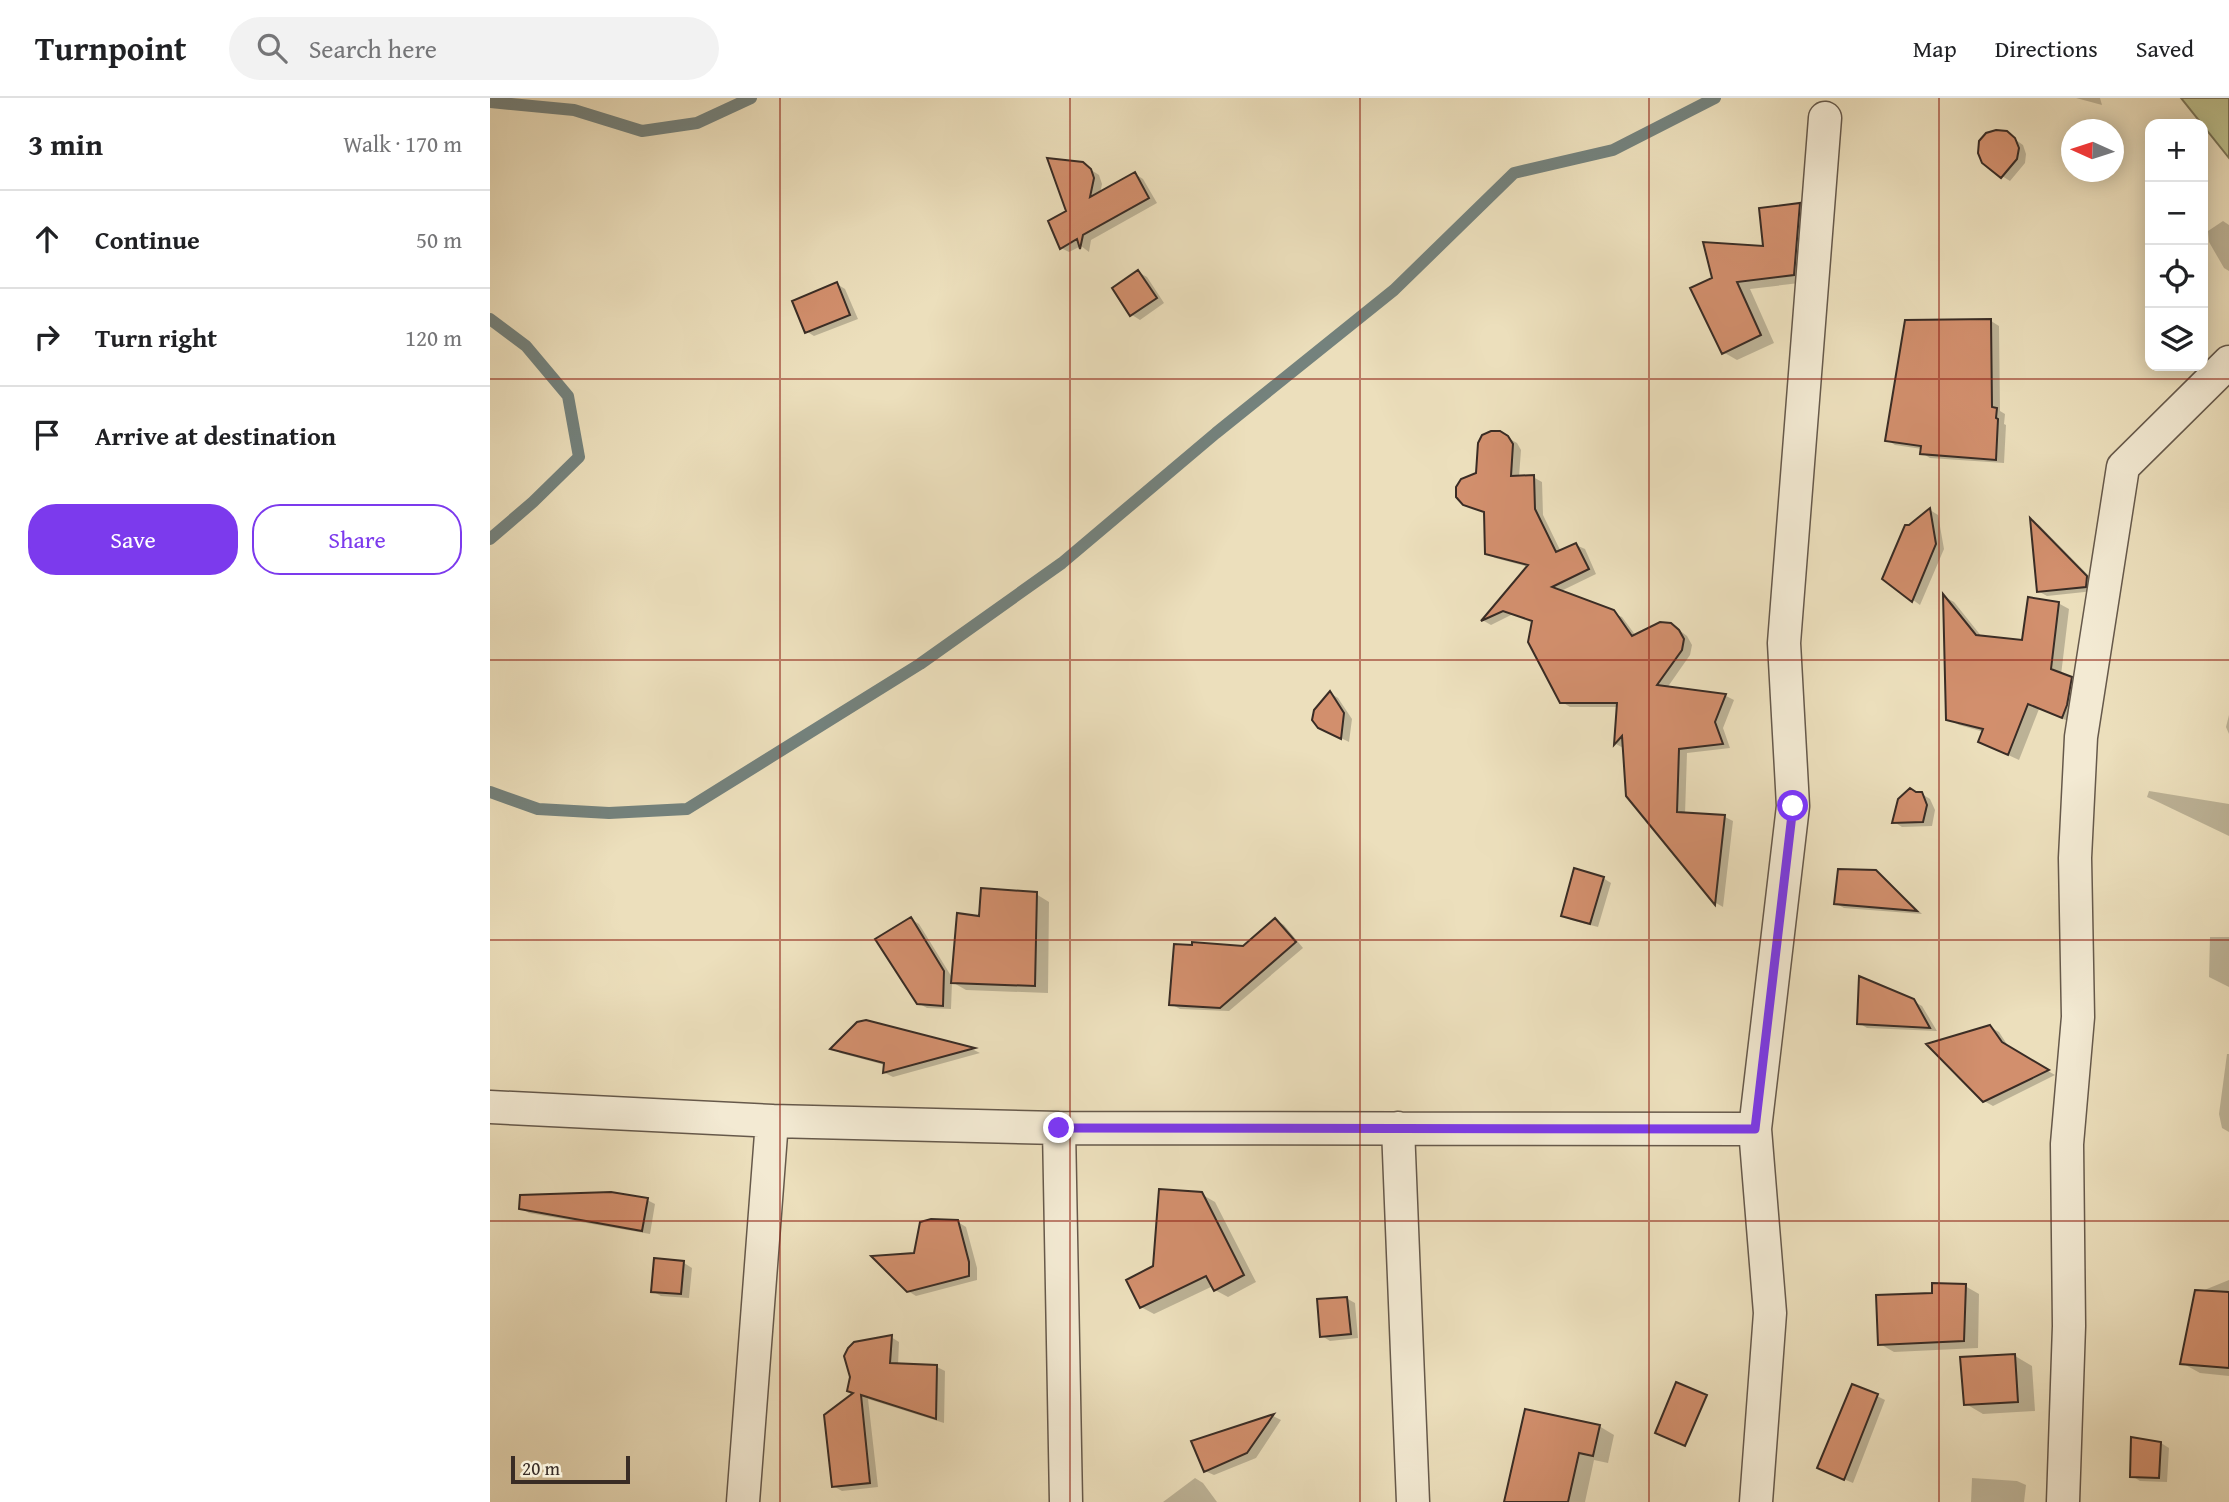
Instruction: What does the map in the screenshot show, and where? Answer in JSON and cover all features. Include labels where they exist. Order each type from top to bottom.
[{"type":"street","points":[[1756,1502],[1770,1313],[1755,1129],[1793,806],[1784,643],[1825,118]]},
{"type":"street","points":[[2063,1502],[2069,1326],[2067,1144],[2078,1017],[2075,858],[2081,737],[2123,467],[2229,362]]},
{"type":"street","points":[[490,1107],[772,1121],[1059,1128],[1755,1129]]},
{"type":"street","points":[[743,1502],[772,1121]]},
{"type":"street","points":[[1059,1128],[1066,1502]]},
{"type":"street","points":[[1398,1128],[1413,1502]]},
{"type":"green space","points":[[2181,98],[2229,98],[2229,158],[2208,132],[2208,119],[2198,119]]},
{"type":"building","points":[[2007,131],[2015,138],[2019,148],[2017,159],[2001,178],[1982,163],[1978,153],[1979,141],[1986,133]]},
{"type":"building","points":[[1047,158],[1083,162],[1091,169],[1094,178],[1090,197],[1135,172],[1149,198],[1083,235],[1080,249],[1077,239],[1060,249],[1048,221],[1066,211]]},
{"type":"building","points":[[1800,203],[1794,275],[1737,282],[1761,335],[1722,354],[1690,288],[1712,278],[1703,242],[1763,246],[1759,208]]},
{"type":"building","points":[[1138,270],[1157,298],[1130,316],[1112,288]]},
{"type":"building","points":[[837,282],[850,315],[805,333],[792,301]]},
{"type":"building","points":[[1991,319],[1992,407],[1997,408],[1998,419],[1996,460],[1920,454],[1921,446],[1885,441],[1905,320]]},
{"type":"building","points":[[1500,431],[1508,436],[1513,444],[1511,476],[1534,475],[1535,509],[1556,552],[1576,543],[1589,569],[1552,587],[1614,610],[1632,636],[1660,622],[1671,623],[1684,639],[1682,650],[1657,685],[1726,694],[1715,722],[1723,744],[1679,749],[1677,812],[1725,815],[1715,905],[1626,796],[1622,736],[1614,745],[1617,703],[1560,703],[1528,642],[1532,621],[1503,611],[1481,621],[1528,565],[1485,554],[1484,512],[1463,505],[1456,497],[1456,487],[1461,479],[1476,473],[1478,443],[1482,435]]},
{"type":"building","points":[[1930,508],[1936,544],[1912,602],[1882,579],[1905,525],[1909,525]]},
{"type":"building","points":[[2030,518],[2087,576],[2086,587],[2037,592]]},
{"type":"building","points":[[1943,594],[1976,635],[2022,640],[2028,597],[2059,602],[2051,669],[2072,677],[2067,705],[2062,718],[2028,704],[2008,755],[1978,742],[1983,729],[1946,720]]},
{"type":"building","points":[[1330,691],[1344,713],[1341,739],[1318,728],[1312,720],[1314,710]]},
{"type":"building","points":[[1910,788],[1922,792],[1927,805],[1923,822],[1892,823],[1898,799]]},
{"type":"building","points":[[1574,868],[1604,877],[1590,924],[1561,916]]},
{"type":"building","points":[[1838,869],[1876,870],[1917,911],[1834,904]]},
{"type":"building","points":[[981,888],[1037,892],[1035,986],[951,983],[957,913],[979,916]]},
{"type":"building","points":[[911,917],[944,971],[943,1006],[917,1004],[875,939]]},
{"type":"building","points":[[1275,918],[1296,942],[1220,1008],[1169,1005],[1174,944],[1192,945],[1192,942],[1243,946]]},
{"type":"building","points":[[1859,976],[1914,999],[1930,1028],[1857,1024]]},
{"type":"building","points":[[866,1020],[975,1048],[883,1073],[884,1063],[830,1049],[857,1022]]},
{"type":"building","points":[[1990,1025],[2002,1042],[2049,1070],[1983,1102],[1926,1044]]},
{"type":"building","points":[[1159,1189],[1202,1192],[1244,1275],[1214,1291],[1206,1276],[1140,1308],[1126,1280],[1153,1266]]},
{"type":"building","points":[[611,1192],[648,1198],[642,1231],[519,1209],[520,1195]]},
{"type":"building","points":[[931,1219],[958,1220],[969,1262],[969,1276],[907,1292],[871,1256],[914,1253],[920,1222]]},
{"type":"building","points":[[654,1258],[684,1261],[681,1294],[651,1292]]},
{"type":"building","points":[[1932,1283],[1966,1284],[1964,1341],[1878,1345],[1876,1295],[1932,1293]]},
{"type":"building","points":[[2195,1290],[2229,1292],[2229,1368],[2180,1364]]},
{"type":"building","points":[[1347,1297],[1351,1334],[1320,1337],[1317,1299]]},
{"type":"building","points":[[892,1335],[890,1363],[937,1365],[936,1419],[861,1395],[870,1483],[832,1487],[824,1415],[853,1393],[847,1391],[850,1377],[844,1356],[854,1342]]},
{"type":"building","points":[[2015,1354],[2018,1402],[1964,1405],[1960,1357]]},
{"type":"building","points":[[1676,1382],[1707,1395],[1685,1446],[1655,1433]]},
{"type":"building","points":[[1852,1384],[1878,1394],[1844,1480],[1817,1468]]},
{"type":"building","points":[[1525,1409],[1600,1425],[1593,1456],[1579,1453],[1568,1502],[1504,1502]]},
{"type":"building","points":[[1274,1414],[1247,1453],[1204,1472],[1191,1441]]},
{"type":"building","points":[[2131,1437],[2161,1442],[2159,1478],[2130,1477]]},
{"type":"waterway","points":[[490,102],[574,110],[642,131],[697,123],[751,98]]},
{"type":"waterway","points":[[490,792],[538,809],[609,813],[687,809],[920,664],[1062,563],[1216,433],[1394,290],[1514,173],[1613,150],[1715,98]]},
{"type":"waterway","points":[[490,319],[526,346],[568,396],[579,457],[490,539]]},
{"type":"route","points":[[1059,1128],[1755,1129],[1793,806]]}]
